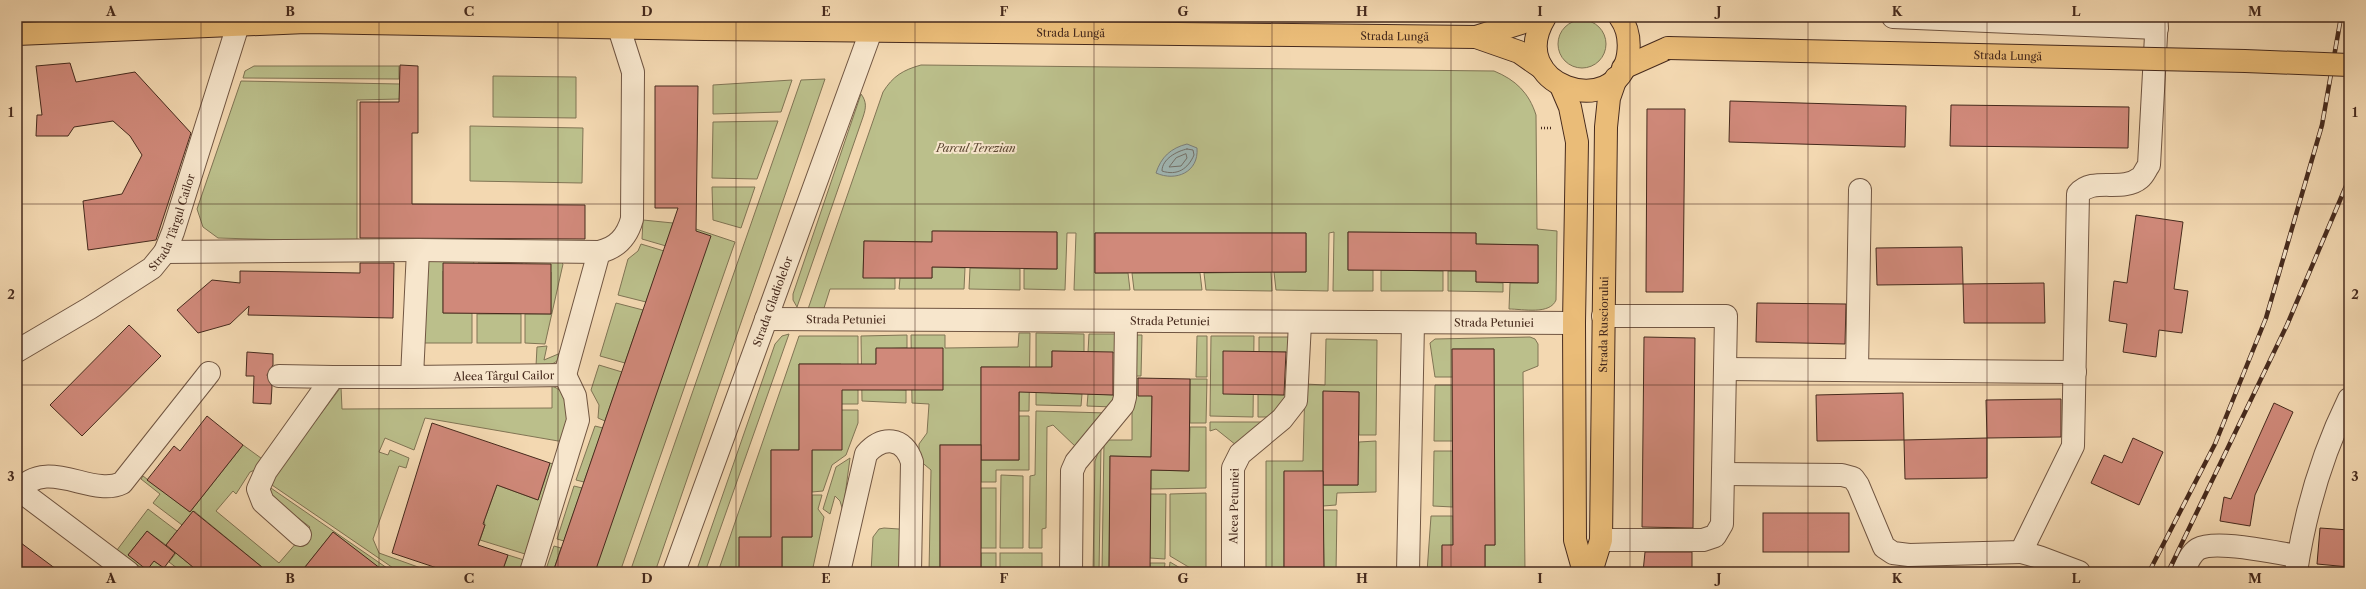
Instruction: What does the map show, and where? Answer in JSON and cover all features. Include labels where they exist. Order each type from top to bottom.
[{"type":"main road","name":"Strada Lungă","points":[[1476,37],[1540,17]]},
{"type":"main road","points":[[1545,17],[1539,27],[1536,40],[1537,55],[1542,68],[1550,79],[1561,86],[1572,114],[1577,142],[1574,323],[1575,540],[1584,572]]},
{"type":"main road","name":"Strada Lungă","points":[[17,34],[250,22],[333,20],[619,28],[645,23],[871,30],[993,24],[1476,37],[1519,52],[1542,68]]},
{"type":"main road","name":"Strada Lungă","points":[[1624,25],[1668,48],[2245,61],[2349,65]]},
{"type":"main road","name":"Strada Rusciorului","points":[[1591,572],[1601,540],[1606,127],[1609,98],[1629,45],[1624,25]]},
{"type":"main road","name":"Strada Lungă","points":[[1561,86],[1575,91],[1590,91],[1604,86],[1619,73],[1668,48]]},
{"type":"street","points":[[1893,17],[2157,22],[2149,165],[2140,178],[2126,185],[2090,186],[2082,189],[2078,194],[2073,446],[2021,552]]},
{"type":"street","name":"Strada Târgul Cailor","points":[[17,351],[140,277],[152,268],[165,252],[250,22]]},
{"type":"street","points":[[165,252],[418,250],[598,252],[608,250],[618,244],[625,236],[632,219],[633,72],[619,28]]},
{"type":"street","name":"Strada Gladiolelor","points":[[674,572],[871,30]]},
{"type":"street","points":[[1858,370],[1860,190]]},
{"type":"street","points":[[412,377],[418,250]]},
{"type":"street","name":"Aleea Târgul Cailor","points":[[279,376],[412,377],[564,375],[598,252]]},
{"type":"street","points":[[1601,540],[1703,540],[1715,536],[1722,524],[1726,369],[1726,316],[1603,316]]},
{"type":"street","name":"Strada Petuniei","points":[[766,319],[1300,323],[1574,323]]},
{"type":"street","points":[[1071,572],[1072,471],[1076,462],[1123,405],[1125,397],[1126,321]]},
{"type":"street","points":[[1408,572],[1413,322]]},
{"type":"street","name":"Aleea Petuniei","points":[[1233,572],[1233,468],[1235,461],[1240,454],[1282,419],[1296,401],[1300,323]]},
{"type":"street","points":[[1726,369],[2075,372]]},
{"type":"street","points":[[128,572],[18,491],[28,482],[57,477],[106,487],[122,483],[209,373]]},
{"type":"street","points":[[531,572],[578,420],[575,396],[564,375]]},
{"type":"street","points":[[300,534],[263,502],[259,495],[258,489],[266,471],[333,377]]},
{"type":"street","points":[[2183,572],[2190,556],[2198,549],[2210,545],[2223,545],[2297,564],[2314,484],[2333,432],[2349,399]]},
{"type":"street","points":[[838,572],[866,454],[873,446],[883,441],[897,442],[909,453],[912,462],[910,572]]},
{"type":"street","points":[[1724,474],[1842,475],[1853,478],[1858,485],[1884,547],[1893,553],[1909,555],[2021,552],[2079,572]]},
{"type":"green space","points":[[1582,20],[1591,22],[1599,27],[1604,35],[1606,44],[1604,53],[1599,61],[1591,66],[1582,68],[1573,66],[1565,61],[1560,53],[1558,44],[1560,35],[1565,27],[1573,22]]},
{"type":"green space","name":"Parcul Terezian","points":[[921,65],[1494,71],[1509,79],[1521,88],[1530,100],[1536,115],[1537,229],[1557,231],[1556,300],[1553,305],[1548,308],[1536,310],[1509,309],[1510,283],[1538,283],[1538,245],[1476,244],[1476,233],[1348,232],[1348,270],[1373,270],[1373,291],[1333,291],[1334,232],[1329,233],[1328,291],[1276,290],[1274,272],[1306,272],[1306,233],[1095,233],[1095,273],[1128,273],[1130,290],[1074,290],[1076,233],[1067,233],[1065,290],[1024,289],[1024,269],[1057,269],[1057,232],[933,231],[932,242],[864,241],[863,277],[895,278],[895,289],[830,289],[824,308],[808,309],[883,92],[899,74]]},
{"type":"green space","points":[[254,66],[399,66],[399,79],[243,78],[245,71]]},
{"type":"green space","points":[[493,76],[576,77],[576,118],[493,117]]},
{"type":"green space","points":[[825,79],[655,572],[630,572],[801,80]]},
{"type":"green space","points":[[792,80],[781,112],[713,114],[713,85]]},
{"type":"green space","points":[[241,81],[400,84],[400,99],[357,100],[357,242],[218,238],[203,227],[197,209]]},
{"type":"green space","points":[[861,94],[865,102],[864,114],[797,307],[793,300],[793,294]]},
{"type":"green space","points":[[778,121],[757,179],[712,178],[713,122]]},
{"type":"green space","points":[[470,126],[583,128],[582,183],[470,181]]},
{"type":"green space","points":[[712,187],[755,187],[741,228],[713,220]]},
{"type":"green space","points":[[643,220],[673,223],[666,246],[642,239]]},
{"type":"green space","points":[[693,228],[735,242],[620,572],[595,572]]},
{"type":"green space","points":[[641,244],[664,251],[646,302],[618,295],[628,259],[638,251]]},
{"type":"green space","points":[[474,260],[473,271],[443,271],[443,313],[472,313],[472,343],[420,343],[426,261]]},
{"type":"green space","points":[[479,261],[522,261],[522,271],[478,271]]},
{"type":"green space","points":[[526,261],[560,261],[563,264],[545,344],[525,343],[525,314],[551,314],[551,272],[526,271]]},
{"type":"green space","points":[[932,267],[965,268],[964,289],[899,289],[900,278],[932,278]]},
{"type":"green space","points":[[970,268],[1020,269],[1020,290],[969,289]]},
{"type":"green space","points":[[1381,270],[1443,271],[1443,291],[1381,291]]},
{"type":"green space","points":[[1448,271],[1476,271],[1476,282],[1503,283],[1503,292],[1448,291]]},
{"type":"green space","points":[[1271,272],[1272,291],[1206,290],[1204,273]]},
{"type":"green space","points":[[1132,273],[1200,273],[1202,290],[1134,290]]},
{"type":"green space","points":[[616,303],[643,310],[625,363],[600,356]]},
{"type":"green space","points":[[477,314],[521,314],[521,343],[477,343]]},
{"type":"green space","points":[[1019,333],[1030,333],[1029,411],[1019,411],[1020,367],[981,367],[981,445],[940,445],[940,572],[929,572],[931,470],[919,460],[919,444],[927,433],[929,404],[912,403],[911,335],[945,335],[945,348],[1018,347]]},
{"type":"green space","points":[[1036,333],[1084,334],[1084,352],[1052,351],[1051,393],[1082,394],[1081,406],[1036,405]]},
{"type":"green space","points":[[789,334],[705,572],[696,572],[775,344],[782,336]]},
{"type":"green space","points":[[1089,334],[1120,334],[1119,397],[1113,407],[1087,406],[1088,394],[1118,395],[1119,353],[1088,352]]},
{"type":"green space","points":[[907,335],[907,348],[876,349],[876,389],[906,390],[906,403],[862,401],[861,336]]},
{"type":"green space","points":[[1136,335],[1142,335],[1141,376],[1134,376]]},
{"type":"green space","points":[[799,336],[858,336],[858,404],[841,404],[841,364],[799,364],[799,450],[771,450],[771,537],[739,572],[718,572]]},
{"type":"green space","points":[[1197,336],[1207,336],[1207,377],[1196,377]]},
{"type":"green space","points":[[1211,336],[1254,336],[1253,417],[1210,416]]},
{"type":"green space","points":[[1259,337],[1293,337],[1292,394],[1274,417],[1258,417],[1258,394],[1290,395],[1290,352],[1259,352]]},
{"type":"green space","points":[[1530,337],[1535,339],[1538,344],[1538,366],[1523,372],[1525,572],[1485,572],[1485,545],[1495,545],[1494,349],[1453,349],[1453,377],[1435,377],[1430,343],[1435,339]]},
{"type":"green space","points":[[1326,339],[1377,340],[1376,435],[1359,435],[1359,392],[1323,392],[1323,471],[1284,472],[1284,572],[1266,572],[1266,461],[1303,461],[1305,384],[1325,385]]},
{"type":"green space","points":[[547,346],[544,360],[563,352],[558,360],[552,364],[536,366],[537,347]]},
{"type":"green space","points":[[599,365],[622,372],[605,421],[598,418],[599,405],[591,390]]},
{"type":"green space","points":[[1132,378],[1152,379],[1151,457],[1110,456],[1109,572],[1102,572],[1104,442],[1109,440],[1132,440]]},
{"type":"green space","points":[[1190,379],[1207,379],[1206,423],[1190,423]]},
{"type":"green space","points":[[1435,385],[1453,385],[1453,441],[1434,441]]},
{"type":"green space","points":[[552,386],[559,390],[567,402],[568,410],[564,442],[425,418],[414,450],[385,438],[379,452],[388,455],[390,450],[409,458],[406,468],[399,466],[373,539],[379,553],[432,572],[399,572],[269,483],[341,387],[342,409],[552,408]]},
{"type":"green space","points":[[841,410],[858,410],[858,423],[846,455],[832,465],[823,491],[812,492],[812,450]]},
{"type":"green space","points":[[1036,411],[1107,413],[1077,448],[1053,425],[1047,427],[1046,528],[1042,529],[1042,548],[1029,548],[1030,476],[1035,475]]},
{"type":"green space","points":[[1019,416],[1029,416],[1029,470],[996,470],[996,482],[981,482],[981,460],[1019,460]]},
{"type":"green space","points":[[1210,422],[1267,422],[1236,445],[1216,429],[1210,431]]},
{"type":"green space","points":[[595,426],[603,428],[584,482],[576,480]]},
{"type":"green space","points":[[1190,427],[1206,427],[1206,488],[1151,489],[1151,470],[1189,471]]},
{"type":"green space","points":[[1376,441],[1376,492],[1337,493],[1336,505],[1323,506],[1323,485],[1358,485],[1359,442]]},
{"type":"green space","points":[[243,445],[265,461],[260,468],[250,472],[236,494],[233,491],[216,511],[279,563],[310,527],[269,496],[268,486],[387,568],[384,572],[333,532],[301,572],[268,572],[194,511],[182,525],[153,503],[160,494],[141,479],[143,476],[190,512]]},
{"type":"green space","points":[[1101,445],[1099,572],[1093,572],[1095,461]]},
{"type":"green space","points":[[1434,451],[1453,451],[1453,507],[1433,506]]},
{"type":"green space","points":[[850,458],[843,511],[840,501],[835,496],[830,514],[823,509],[836,467]]},
{"type":"green space","points":[[550,463],[557,465],[525,554],[480,540],[485,525],[484,521],[497,485],[538,500]]},
{"type":"green space","points":[[1001,475],[1023,476],[1023,548],[1000,548]]},
{"type":"green space","points":[[574,486],[582,488],[564,541],[557,539]]},
{"type":"green space","points":[[981,488],[996,488],[996,548],[981,548]]},
{"type":"green space","points":[[1206,493],[1206,572],[1197,572],[1170,556],[1170,494]]},
{"type":"green space","points":[[1150,494],[1166,494],[1165,559],[1150,558]]},
{"type":"green space","points":[[812,495],[822,495],[818,509],[824,517],[812,572],[782,572],[782,537],[812,537]]},
{"type":"green space","points":[[148,509],[177,531],[166,545],[147,531],[128,555],[154,561],[164,568],[161,572],[147,572],[117,550]]},
{"type":"green space","points":[[1323,510],[1337,510],[1336,572],[1324,572]]},
{"type":"green space","points":[[1431,516],[1453,516],[1453,545],[1442,546],[1442,572],[1427,572]]},
{"type":"green space","points":[[879,529],[899,529],[903,533],[904,572],[871,572],[873,537]]},
{"type":"green space","points":[[554,546],[561,548],[553,572],[545,572]]},
{"type":"green space","points":[[176,553],[199,572],[182,572],[169,562]]},
{"type":"green space","points":[[981,553],[996,553],[996,572],[981,572]]},
{"type":"green space","points":[[1000,553],[1042,553],[1042,572],[1000,572]]},
{"type":"green space","points":[[508,555],[524,560],[520,572],[502,572]]},
{"type":"green space","points":[[1170,562],[1187,572],[1169,572]]},
{"type":"green space","points":[[1150,563],[1165,563],[1164,572],[1150,572]]},
{"type":"water","points":[[1187,144],[1197,148],[1197,156],[1190,169],[1185,173],[1171,176],[1156,173],[1158,167],[1167,154],[1176,148]]},
{"type":"building","points":[[70,63],[76,82],[135,72],[191,133],[156,240],[88,250],[83,201],[122,194],[142,155],[130,136],[113,121],[74,127],[68,136],[36,136],[37,115],[42,115],[36,66]]},
{"type":"building","points":[[400,65],[418,66],[418,133],[412,133],[412,204],[585,205],[585,239],[360,238],[360,102],[399,102]]},
{"type":"building","points":[[655,86],[698,86],[696,231],[711,236],[595,572],[553,572],[678,208],[655,208]]},
{"type":"building","points":[[1730,101],[1906,106],[1905,147],[1729,142]]},
{"type":"building","points":[[1951,105],[2129,107],[2128,148],[1950,146]]},
{"type":"building","points":[[1647,109],[1685,109],[1683,292],[1646,292]]},
{"type":"building","points":[[2136,215],[2183,222],[2174,289],[2188,291],[2182,333],[2159,330],[2156,357],[2123,352],[2127,324],[2109,321],[2114,281],[2127,283]]},
{"type":"building","points":[[932,231],[1057,232],[1057,269],[932,267],[932,278],[863,278],[864,241],[932,242]]},
{"type":"building","points":[[1348,232],[1476,233],[1476,244],[1538,245],[1538,283],[1476,282],[1476,271],[1348,270]]},
{"type":"building","points":[[1095,233],[1306,233],[1306,272],[1095,273]]},
{"type":"building","points":[[1962,247],[1963,284],[1877,285],[1876,248]]},
{"type":"building","points":[[360,263],[394,263],[393,318],[248,315],[249,306],[230,324],[198,333],[177,310],[212,280],[240,283],[240,271],[360,273]]},
{"type":"building","points":[[443,263],[551,264],[551,314],[443,313]]},
{"type":"building","points":[[2044,283],[2045,323],[1964,323],[1963,284]]},
{"type":"building","points":[[1757,303],[1846,304],[1845,344],[1756,342]]},
{"type":"building","points":[[129,325],[161,356],[82,436],[50,405]]},
{"type":"building","points":[[1644,337],[1695,338],[1693,528],[1642,527]]},
{"type":"building","points":[[876,348],[943,348],[943,390],[842,390],[842,450],[812,450],[812,537],[782,537],[782,572],[739,572],[739,537],[771,537],[771,450],[799,450],[799,364],[876,364]]},
{"type":"building","points":[[1452,349],[1494,349],[1495,545],[1485,545],[1485,572],[1442,572],[1442,545],[1453,545]]},
{"type":"building","points":[[1052,351],[1113,352],[1113,395],[1019,392],[1019,460],[981,460],[981,367],[1052,367]]},
{"type":"building","points":[[1223,351],[1286,352],[1284,395],[1223,394]]},
{"type":"building","points":[[247,352],[273,354],[273,365],[267,375],[272,386],[271,404],[253,403],[254,376],[246,376]]},
{"type":"building","points":[[1138,378],[1190,379],[1189,471],[1151,470],[1150,572],[1109,572],[1110,456],[1151,457],[1152,396],[1138,396]]},
{"type":"building","points":[[1323,391],[1359,392],[1358,485],[1323,485]]},
{"type":"building","points":[[1903,393],[1904,440],[1817,441],[1816,395]]},
{"type":"building","points":[[2061,399],[2061,437],[1987,438],[1986,400]]},
{"type":"building","points":[[2274,403],[2293,412],[2255,495],[2250,526],[2220,521],[2224,497],[2231,499]]},
{"type":"building","points":[[207,416],[243,445],[190,512],[147,480],[174,446],[180,451]]},
{"type":"building","points":[[432,423],[550,463],[538,500],[497,485],[483,524],[485,525],[478,545],[508,555],[502,572],[449,572],[392,553]]},
{"type":"building","points":[[1987,438],[1987,478],[1905,479],[1904,440]]},
{"type":"building","points":[[2133,438],[2163,452],[2139,505],[2091,483],[2104,455],[2122,463]]},
{"type":"building","points":[[940,445],[981,445],[981,572],[940,572]]},
{"type":"building","points":[[1284,471],[1323,471],[1324,572],[1284,572]]},
{"type":"building","points":[[193,511],[268,572],[199,572],[166,545]]},
{"type":"building","points":[[1763,513],[1849,513],[1849,552],[1763,552]]},
{"type":"building","points":[[2320,528],[2349,530],[2349,567],[2317,564]]},
{"type":"building","points":[[147,531],[175,553],[164,568],[154,561],[147,570],[128,555]]},
{"type":"building","points":[[333,532],[385,572],[301,572]]},
{"type":"building","points":[[17,540],[60,572],[17,572]]},
{"type":"building","points":[[1645,552],[1692,552],[1692,572],[1643,572]]},
{"type":"railway","points":[[2149,572],[2215,444],[2266,318],[2322,125],[2341,17]]},
{"type":"railway","points":[[2168,572],[2287,325],[2349,179]]}]
